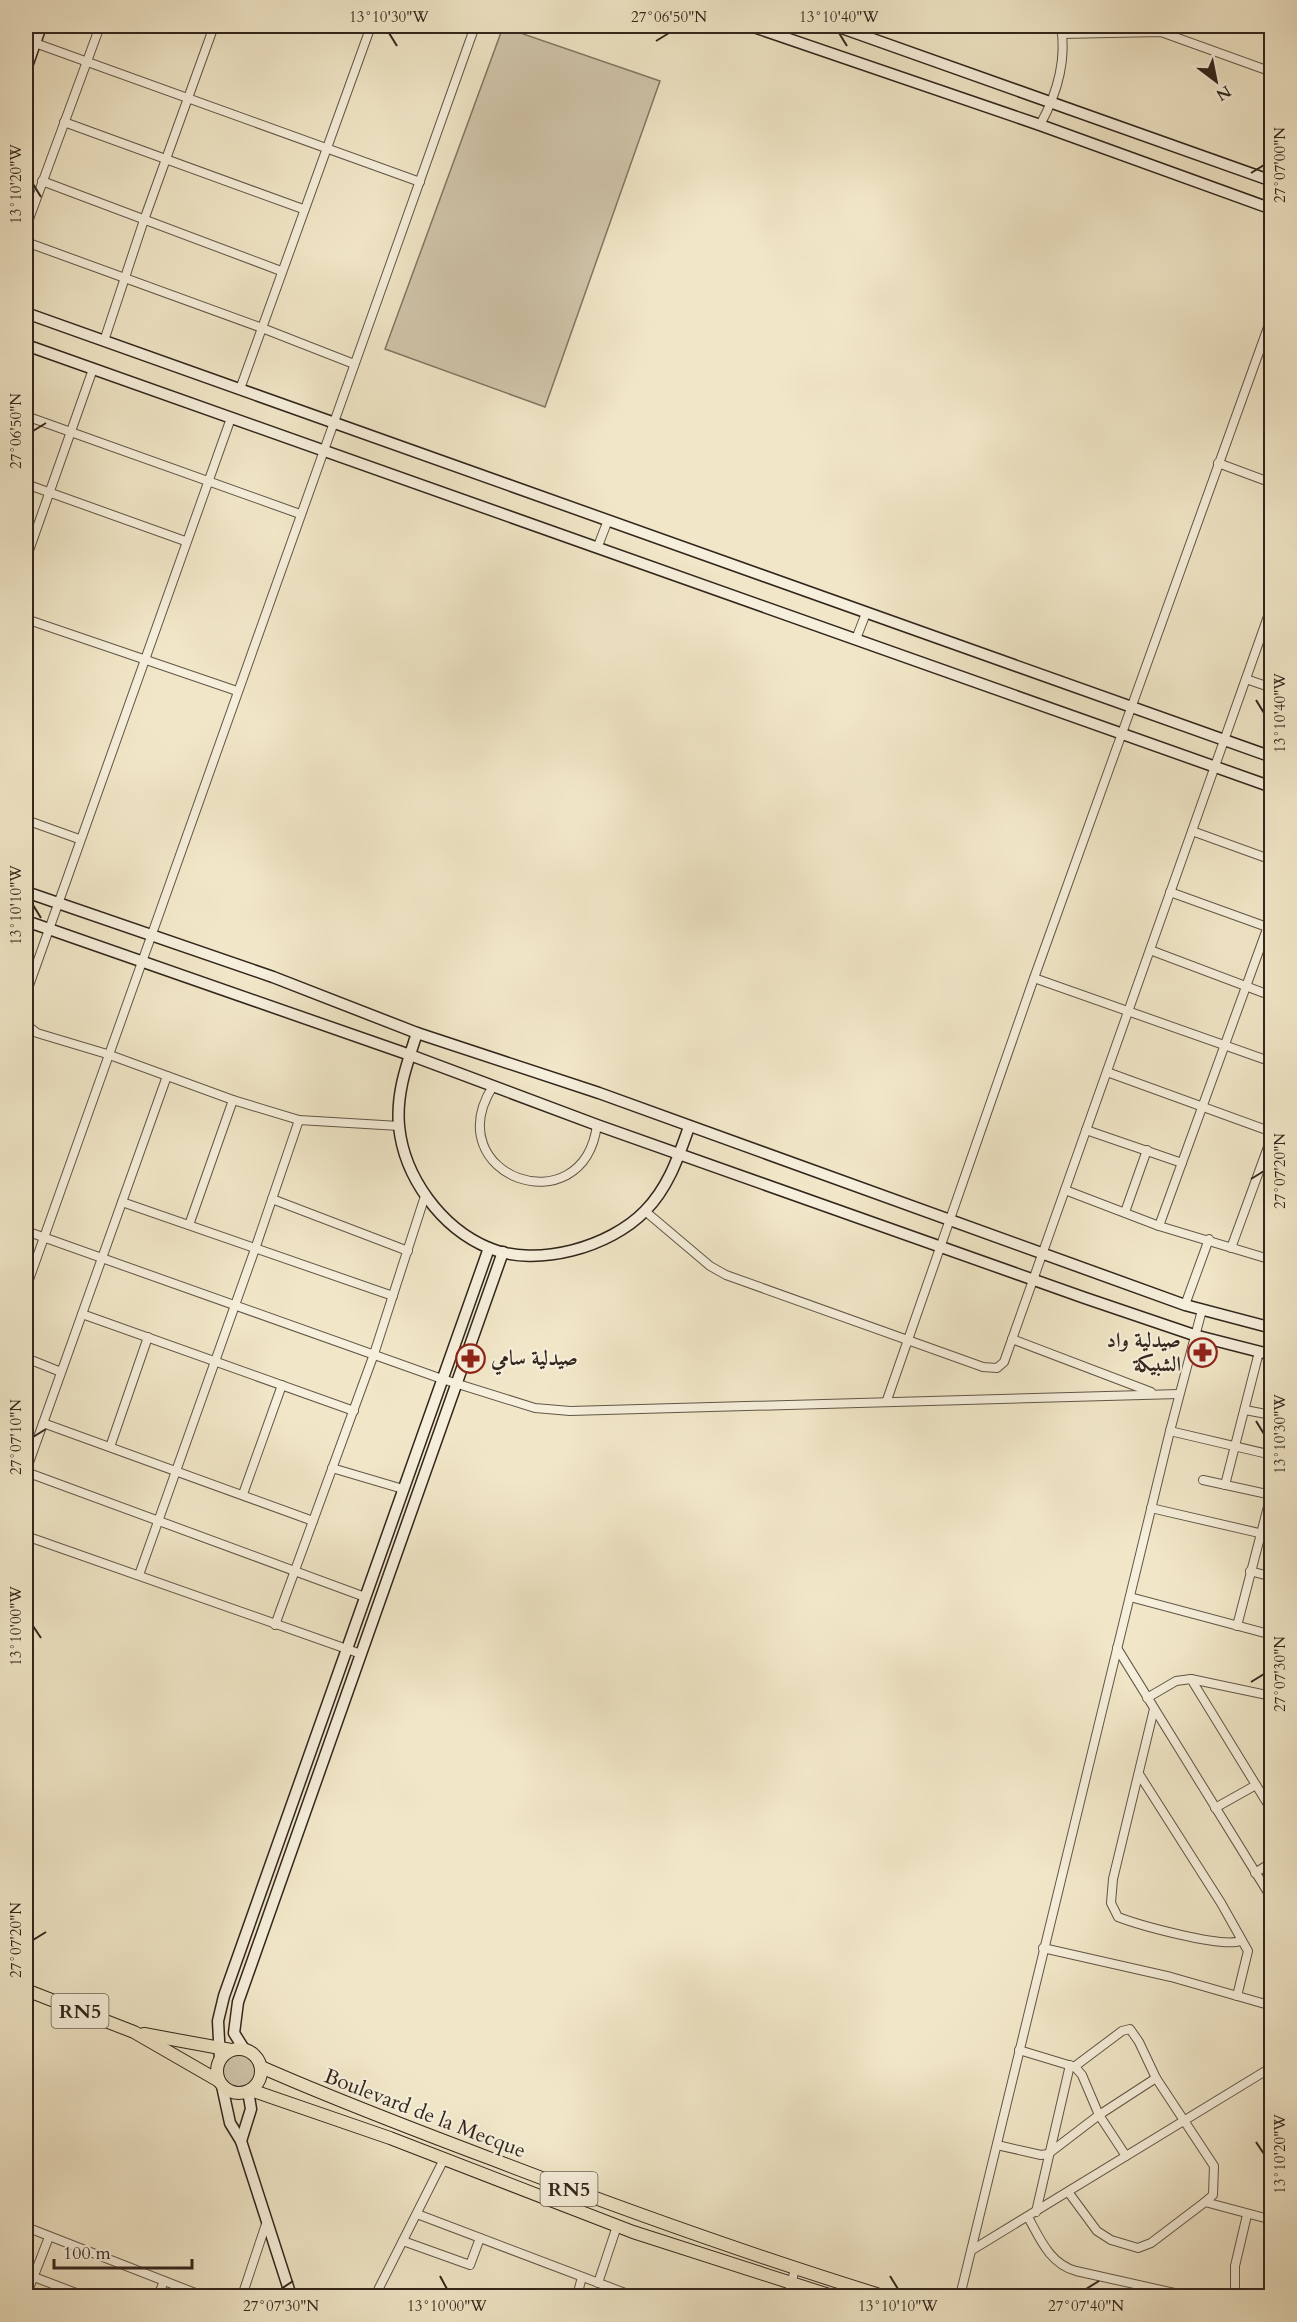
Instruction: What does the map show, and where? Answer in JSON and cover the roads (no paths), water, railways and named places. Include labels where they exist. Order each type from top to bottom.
[{"type":"main road","name":"RN5","points":[[26,1990],[134,2032],[224,2053],[244,2049]]},
{"type":"main road","name":"Boulevard de la Mecque","points":[[134,2032],[234,2092],[249,2090],[444,2159],[790,2291],[832,2296]]},
{"type":"main road","name":"Boulevard de la Mecque","points":[[244,2049],[255,2055],[261,2067],[350,2106],[605,2203],[795,2269],[883,2296]]},
{"type":"main road","points":[[221,2083],[217,2073],[224,2053]]},
{"type":"main road","points":[[249,2090],[259,2080],[261,2067]]},
{"type":"street","points":[[26,69],[41,26]]},
{"type":"street","points":[[26,226],[100,26]]},
{"type":"street","points":[[104,341],[144,219],[214,26]]},
{"type":"street","points":[[240,389],[280,271],[371,26]]},
{"type":"street","points":[[26,1288],[107,1054],[475,26]]},
{"type":"street","points":[[751,26],[782,31],[1272,209]]},
{"type":"street","points":[[836,26],[1272,181]]},
{"type":"street","points":[[1040,125],[1052,101],[1061,68],[1061,30],[1162,29],[1272,72]]},
{"type":"street","points":[[35,43],[188,99],[327,146],[420,182]]},
{"type":"street","points":[[64,122],[303,209]]},
{"type":"street","points":[[42,181],[280,271]]},
{"type":"street","points":[[26,242],[354,364]]},
{"type":"street","points":[[26,312],[1272,757]]},
{"type":"street","points":[[887,1400],[1034,978],[1272,316]]},
{"type":"street","points":[[26,345],[598,546],[1272,788]]},
{"type":"street","points":[[26,559],[93,369]]},
{"type":"street","points":[[26,416],[300,514]]},
{"type":"street","points":[[26,993],[185,541],[231,418]]},
{"type":"street","points":[[1218,463],[1272,483]]},
{"type":"street","points":[[26,484],[185,541]]},
{"type":"street","points":[[598,546],[608,520]]},
{"type":"street","points":[[645,1211],[710,1266],[726,1275],[992,1369],[1004,1362],[1214,767],[1269,619],[1272,605]]},
{"type":"street","points":[[856,639],[866,613]]},
{"type":"street","points":[[26,619],[237,691]]},
{"type":"street","points":[[1246,679],[1272,688]]},
{"type":"street","points":[[26,820],[79,839]]},
{"type":"street","points":[[1192,831],[1272,860]]},
{"type":"street","points":[[26,892],[273,977],[417,1033],[588,1090],[1185,1305],[1272,1328]]},
{"type":"street","points":[[1170,892],[1267,927]]},
{"type":"street","points":[[1159,1226],[1272,915]]},
{"type":"street","points":[[26,921],[410,1055],[597,1125],[1033,1280],[1194,1335],[1272,1355]]},
{"type":"street","points":[[1150,950],[1272,996]]},
{"type":"street","points":[[1034,978],[1129,1010],[1224,1047],[1272,1062]]},
{"type":"street","points":[[26,1024],[37,1033],[107,1054],[233,1100],[299,1120],[399,1126]]},
{"type":"street","points":[[417,1033],[400,1090],[399,1126],[407,1162],[425,1196],[451,1223],[489,1248],[503,1252],[559,1254],[583,1249],[627,1227],[645,1211],[665,1185],[680,1154],[689,1127]]},
{"type":"street","points":[[1107,1072],[1272,1131]]},
{"type":"street","points":[[167,1076],[26,1471],[365,1597]]},
{"type":"street","points":[[493,1086],[481,1112],[481,1139],[494,1164],[517,1179],[545,1182],[571,1172],[590,1152],[597,1125]]},
{"type":"street","points":[[189,1225],[233,1100]]},
{"type":"street","points":[[138,1575],[299,1120]]},
{"type":"street","points":[[1086,1130],[1182,1163]]},
{"type":"street","points":[[1231,1248],[1272,1136]]},
{"type":"street","points":[[1125,1212],[1147,1150]]},
{"type":"street","points":[[1065,1190],[1159,1226],[1209,1239],[1272,1260]]},
{"type":"street","points":[[275,1625],[374,1354],[425,1196]]},
{"type":"street","points":[[272,1199],[408,1251]]},
{"type":"street","points":[[122,1202],[393,1296]]},
{"type":"street","points":[[26,1231],[442,1379],[515,1403],[551,1410],[1179,1394]]},
{"type":"street","points":[[1185,1305],[1209,1239]]},
{"type":"street","points":[[224,2053],[218,2020],[224,1996],[489,1248]]},
{"type":"street","points":[[244,2049],[234,2033],[238,2002],[503,1252]]},
{"type":"street","points":[[960,2296],[1043,1948],[1179,1394],[1202,1310]]},
{"type":"street","points":[[82,1314],[354,1411]]},
{"type":"street","points":[[110,1447],[148,1337]]},
{"type":"street","points":[[1012,1340],[1156,1394]]},
{"type":"street","points":[[1225,1485],[1259,1352]]},
{"type":"street","points":[[26,1358],[62,1372]]},
{"type":"street","points":[[243,1494],[282,1385]]},
{"type":"street","points":[[1245,1410],[1272,1415]]},
{"type":"street","points":[[43,1423],[313,1521]]},
{"type":"street","points":[[1170,1431],[1272,1455]]},
{"type":"street","points":[[332,1468],[403,1489]]},
{"type":"street","points":[[1203,1480],[1271,1495],[1236,1626]]},
{"type":"street","points":[[1151,1508],[1272,1536]]},
{"type":"street","points":[[26,1536],[361,1654]]},
{"type":"street","points":[[1250,1571],[1272,1577]]},
{"type":"street","points":[[1130,1597],[1272,1635]]},
{"type":"street","points":[[1117,1648],[1272,1899]]},
{"type":"street","points":[[1147,1698],[1176,1681],[1191,1679],[1272,1696]]},
{"type":"street","points":[[1191,1679],[1272,1811]]},
{"type":"street","points":[[1154,1709],[1113,1879],[1111,1903],[1114,1914],[1124,1920],[1210,1941],[1229,1943],[1240,1941]]},
{"type":"street","points":[[1139,1774],[1240,1935],[1240,1941],[1248,1954],[1237,1996]]},
{"type":"street","points":[[1215,1808],[1256,1785]]},
{"type":"street","points":[[1255,1873],[1272,1862]]},
{"type":"street","points":[[1043,1948],[1171,1977],[1272,2006]]},
{"type":"street","points":[[1069,2193],[1097,2232],[1111,2240],[1138,2248],[1152,2243],[1213,2194],[1214,2166],[1156,2078],[1139,2042],[1130,2029],[1122,2031],[1072,2066],[1032,2215],[1044,2246],[1060,2265],[1076,2271],[1188,2296]]},
{"type":"street","points":[[1019,2050],[1072,2066],[1082,2075],[1100,2115],[1126,2156]]},
{"type":"street","points":[[972,2250],[1069,2193],[1183,2119],[1272,2067]]},
{"type":"street","points":[[997,2145],[1041,2155],[1048,2154],[1100,2115],[1156,2078]]},
{"type":"street","points":[[221,2083],[230,2123],[241,2141],[291,2296]]},
{"type":"street","points":[[241,2141],[251,2109],[249,2090]]},
{"type":"street","points":[[375,2296],[444,2159]]},
{"type":"street","points":[[1205,2202],[1272,2220]]},
{"type":"street","points":[[417,2214],[624,2295],[633,2296]]},
{"type":"street","points":[[1235,2296],[1235,2266],[1247,2215]]},
{"type":"street","points":[[242,2296],[266,2224]]},
{"type":"street","points":[[598,2283],[617,2226]]},
{"type":"street","points":[[26,2228],[202,2296]]},
{"type":"street","points":[[26,2296],[49,2237]]},
{"type":"street","points":[[403,2241],[470,2265],[480,2238]]},
{"type":"street","points":[[790,2291],[795,2269]]},
{"type":"street","points":[[34,2277],[84,2296]]},
{"type":"street","points":[[577,2296],[582,2277]]},
{"type":"street","points":[[158,2296],[164,2281]]},
{"type":"place","name":"صيدلية واد الشبيكة","points":[[1202,1352]]},
{"type":"place","name":"صيدلية سامي","points":[[470,1358]]}]
